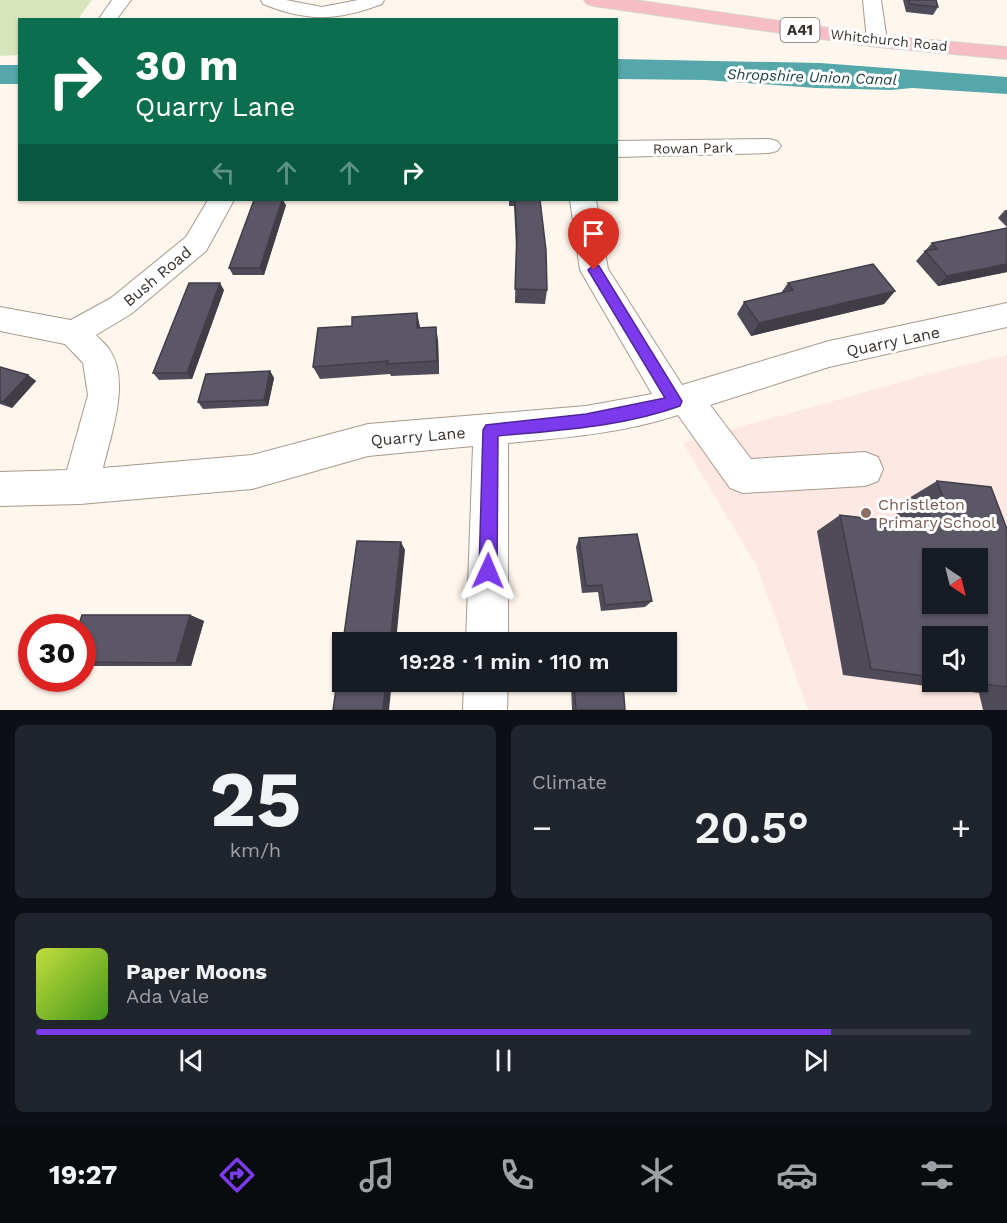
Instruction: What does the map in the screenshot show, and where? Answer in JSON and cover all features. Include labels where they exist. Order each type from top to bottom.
[{"type":"highway","name":"Whitchurch Road","points":[[594,0],[877,41],[1007,53]]},
{"type":"street","points":[[108,18],[122,0]]},
{"type":"street","points":[[270,0],[291,9],[327,17],[375,0]]},
{"type":"street","points":[[872,0],[877,41]]},
{"type":"street","name":"Rowan Park","points":[[618,149],[769,146]]},
{"type":"street","name":"Bush Road","points":[[74,333],[121,306],[196,244],[219,201]]},
{"type":"street","points":[[583,201],[594,270],[680,399],[743,476],[866,469]]},
{"type":"street","name":"Quarry Lane","points":[[0,489],[80,487],[252,472],[368,440],[586,421],[654,408],[830,354],[1007,315]]},
{"type":"street","points":[[0,319],[74,333],[98,358],[104,395],[80,487]]},
{"type":"street","points":[[487,632],[491,430]]},
{"type":"street","points":[[485,710],[486,692]]},
{"type":"shaded area","name":"Christleton Primary School","points":[[1007,355],[1007,710],[808,710],[757,566],[683,443],[944,370]]},
{"type":"green space","points":[[0,0],[92,0],[79,18],[18,18],[18,55],[0,56]]},
{"type":"water","name":"Shropshire Union Canal","points":[[618,59],[820,63],[1007,77],[1007,94],[912,88],[891,90],[816,88],[705,80],[618,79]]},
{"type":"water","points":[[0,65],[18,65],[18,84],[0,84]]},
{"type":"building","points":[[909,0],[936,0],[938,7],[910,4]]},
{"type":"building","points":[[254,201],[282,201],[260,268],[229,268]]},
{"type":"building","points":[[515,201],[540,201],[546,250],[547,290],[515,289],[517,234]]},
{"type":"building","points":[[1007,228],[1007,264],[947,276],[925,251],[937,249],[932,243]]},
{"type":"building","points":[[873,264],[895,291],[759,323],[744,302],[793,290],[788,283]]},
{"type":"building","points":[[189,283],[220,283],[187,373],[153,373]]},
{"type":"building","points":[[417,313],[417,328],[436,327],[437,361],[387,364],[388,361],[313,367],[318,328],[352,326],[352,317]]},
{"type":"building","points":[[0,367],[28,375],[3,402],[0,401]]},
{"type":"building","points":[[270,371],[264,400],[198,402],[206,374]]},
{"type":"building","points":[[937,481],[991,487],[1007,529],[1007,687],[988,685],[988,626],[922,626],[922,676],[871,669],[840,515],[933,526],[924,498],[944,500]]},
{"type":"building","points":[[637,534],[652,601],[605,605],[602,585],[586,586],[579,538]]},
{"type":"building","points":[[357,541],[401,542],[391,632],[344,632]]},
{"type":"building","points":[[96,615],[190,615],[176,663],[96,662]]},
{"type":"building","points":[[336,692],[385,692],[383,710],[333,710]]},
{"type":"building","points":[[575,692],[624,692],[625,710],[576,710]]},
{"type":"place","name":"Christleton Primary School","points":[[866,513]]},
{"type":"route","points":[[488,571],[491,430],[586,421],[654,408],[675,401],[594,270]]}]
